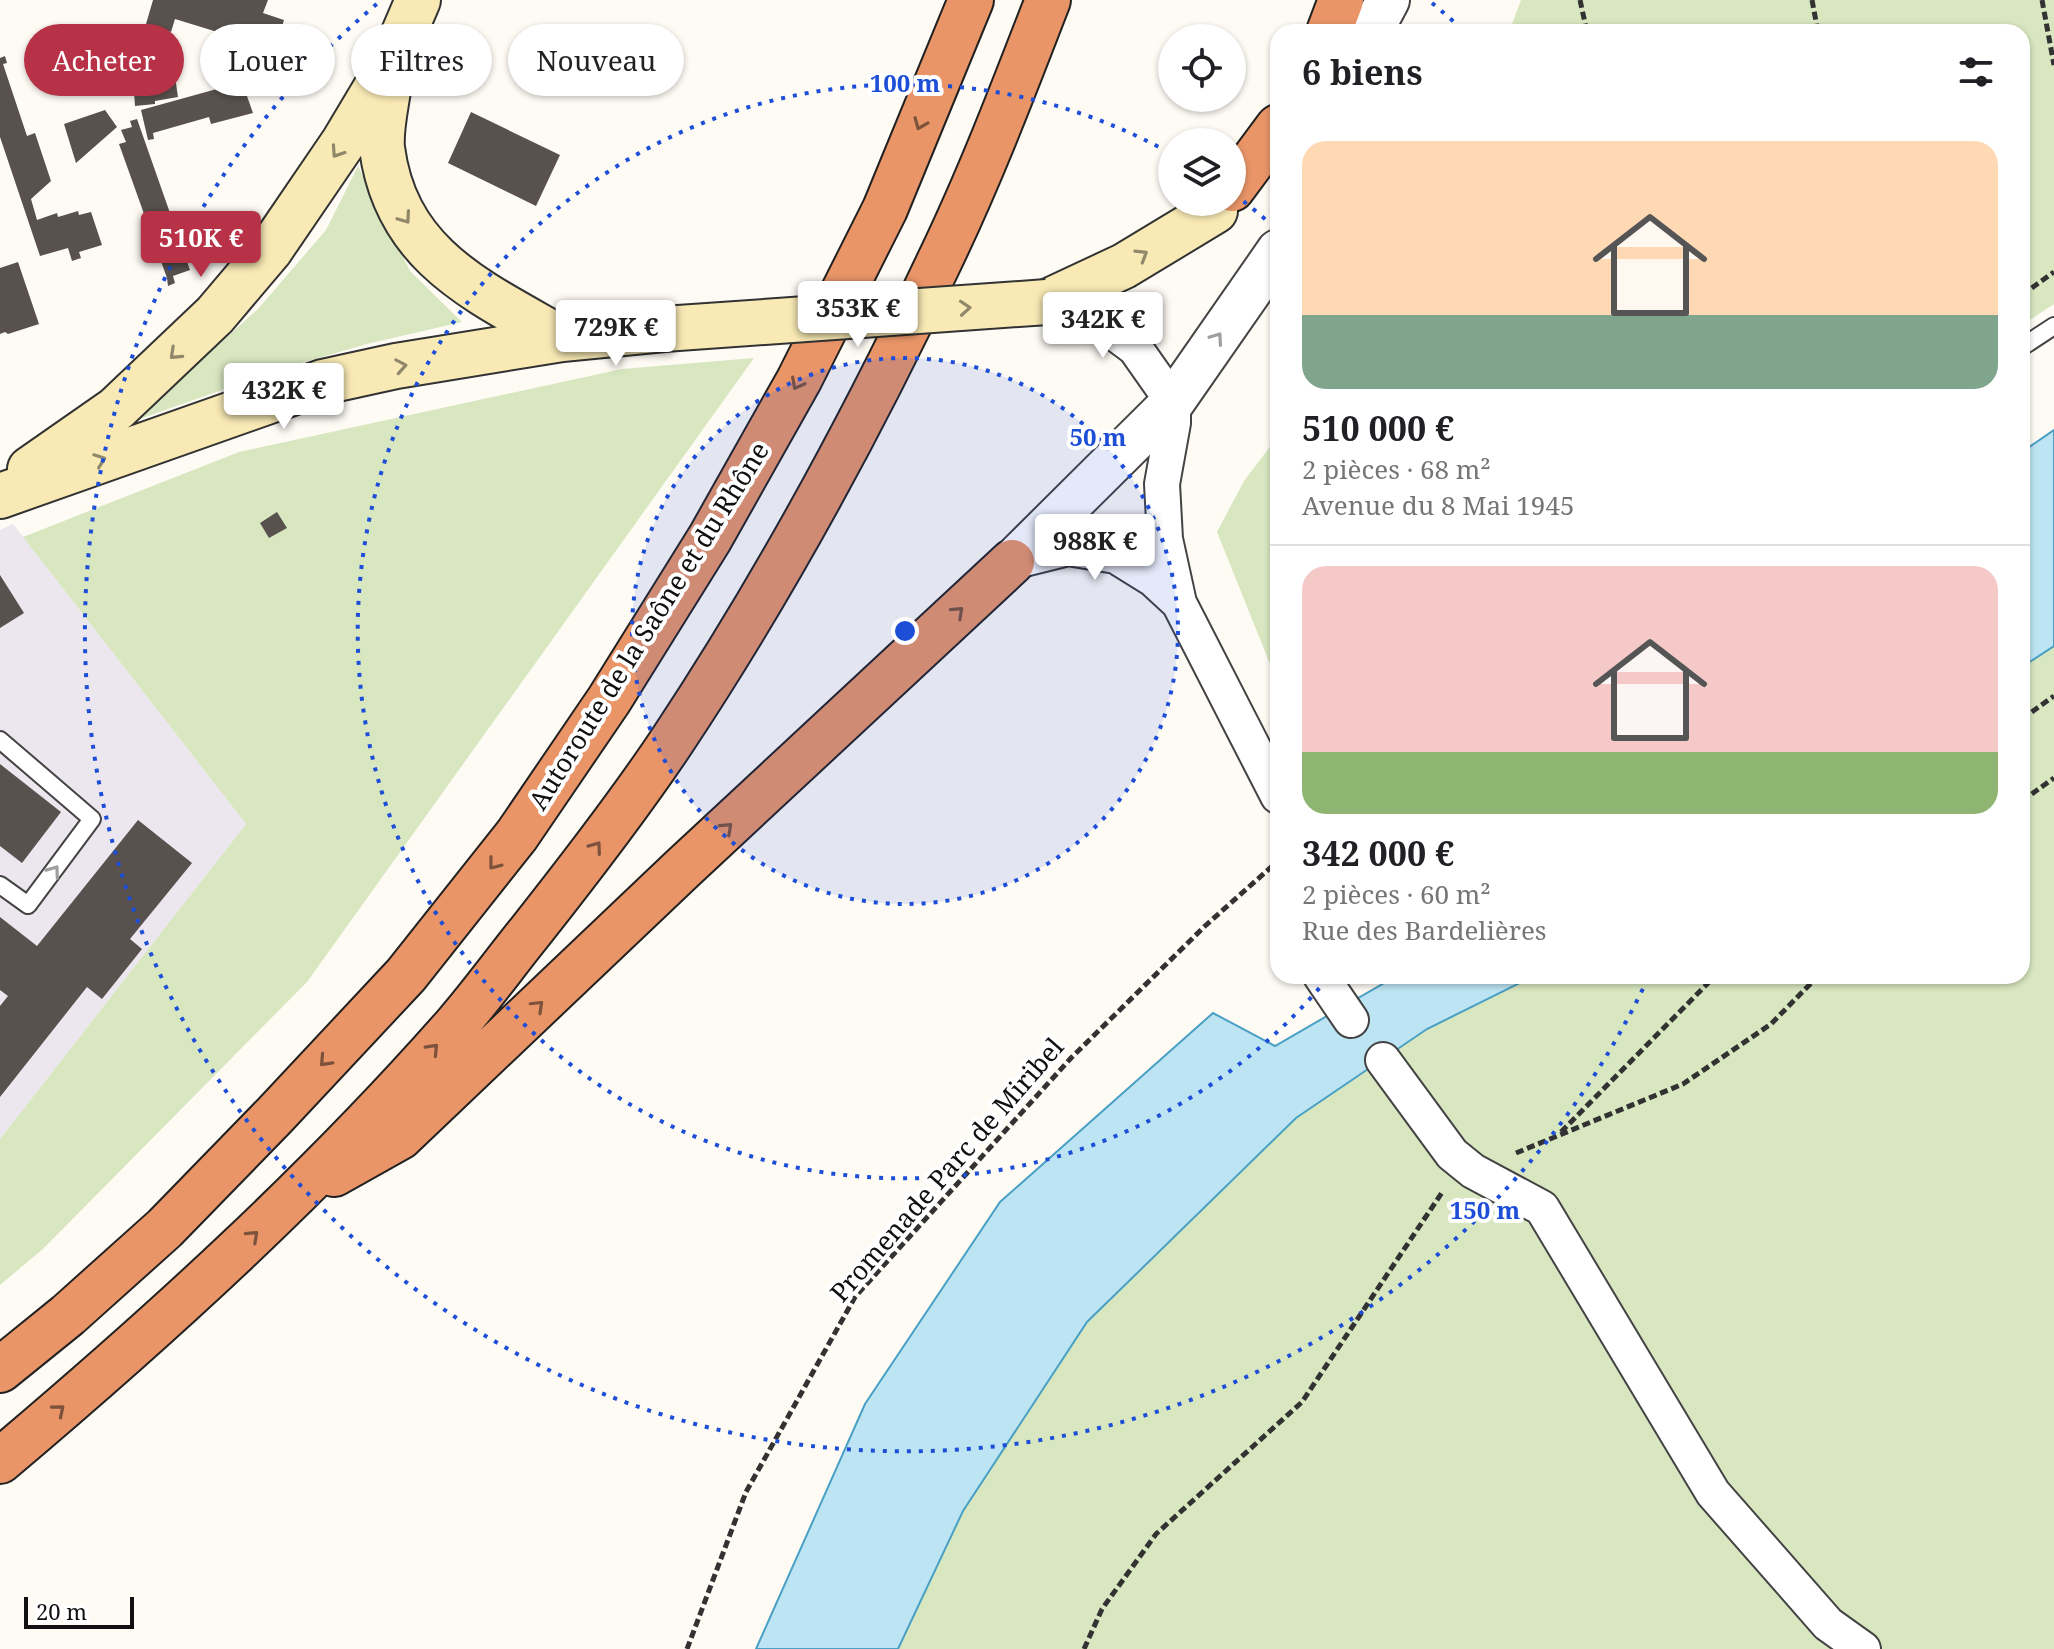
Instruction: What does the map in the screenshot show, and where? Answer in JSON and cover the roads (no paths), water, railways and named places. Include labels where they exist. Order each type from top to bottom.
[{"type":"highway","name":"Autoroute de la Saône et du Rhône","points":[[0,1370],[68,1315],[165,1228],[275,1115],[406,975],[517,835],[609,700],[701,552],[799,380],[885,209],[971,0]]},
{"type":"highway","points":[[0,1461],[120,1359],[297,1194],[457,1023],[576,874],[672,742],[772,581],[856,430],[941,259],[1048,0]]},
{"type":"highway","points":[[1332,24],[1341,0]]},
{"type":"highway","points":[[1246,173],[1270,138]]},
{"type":"highway","points":[[297,1194],[400,1137],[1012,562]]},
{"type":"main road","points":[[408,24],[418,0]]},
{"type":"main road","points":[[0,489],[116,409],[215,315],[270,250],[371,96]]},
{"type":"main road","points":[[388,96],[382,146],[397,206],[427,250],[471,287],[562,339]]},
{"type":"main road","points":[[0,496],[323,382],[396,366],[562,339],[1047,302],[1124,266],[1202,216]]},
{"type":"street","points":[[1375,24],[1388,0]]},
{"type":"street","points":[[1399,24],[1408,0]]},
{"type":"street","points":[[1246,189],[1270,173]]},
{"type":"street","points":[[1012,562],[1173,402],[1270,263]]},
{"type":"street","points":[[1047,302],[1088,313],[1135,348],[1173,402],[1173,423],[1162,484],[1165,539],[1179,603],[1270,780]]},
{"type":"street","points":[[1012,562],[1068,548],[1116,556],[1153,579],[1179,603]]},
{"type":"street","points":[[1326,984],[1351,1020]]},
{"type":"street","points":[[1383,1060],[1452,1154],[1473,1171],[1542,1208],[1713,1493],[1828,1624],[1863,1649]]},
{"type":"lane","points":[[2030,342],[2054,326]]},
{"type":"lane","points":[[0,740],[92,819],[28,905],[0,885]]},
{"type":"water","points":[[2054,430],[2054,646],[2030,662],[2030,446]]},
{"type":"water","points":[[1382,984],[1518,984],[1427,1029],[1296,1118],[1087,1322],[963,1511],[898,1649],[756,1649],[865,1404],[1000,1202],[1213,1013],[1275,1046]]}]
